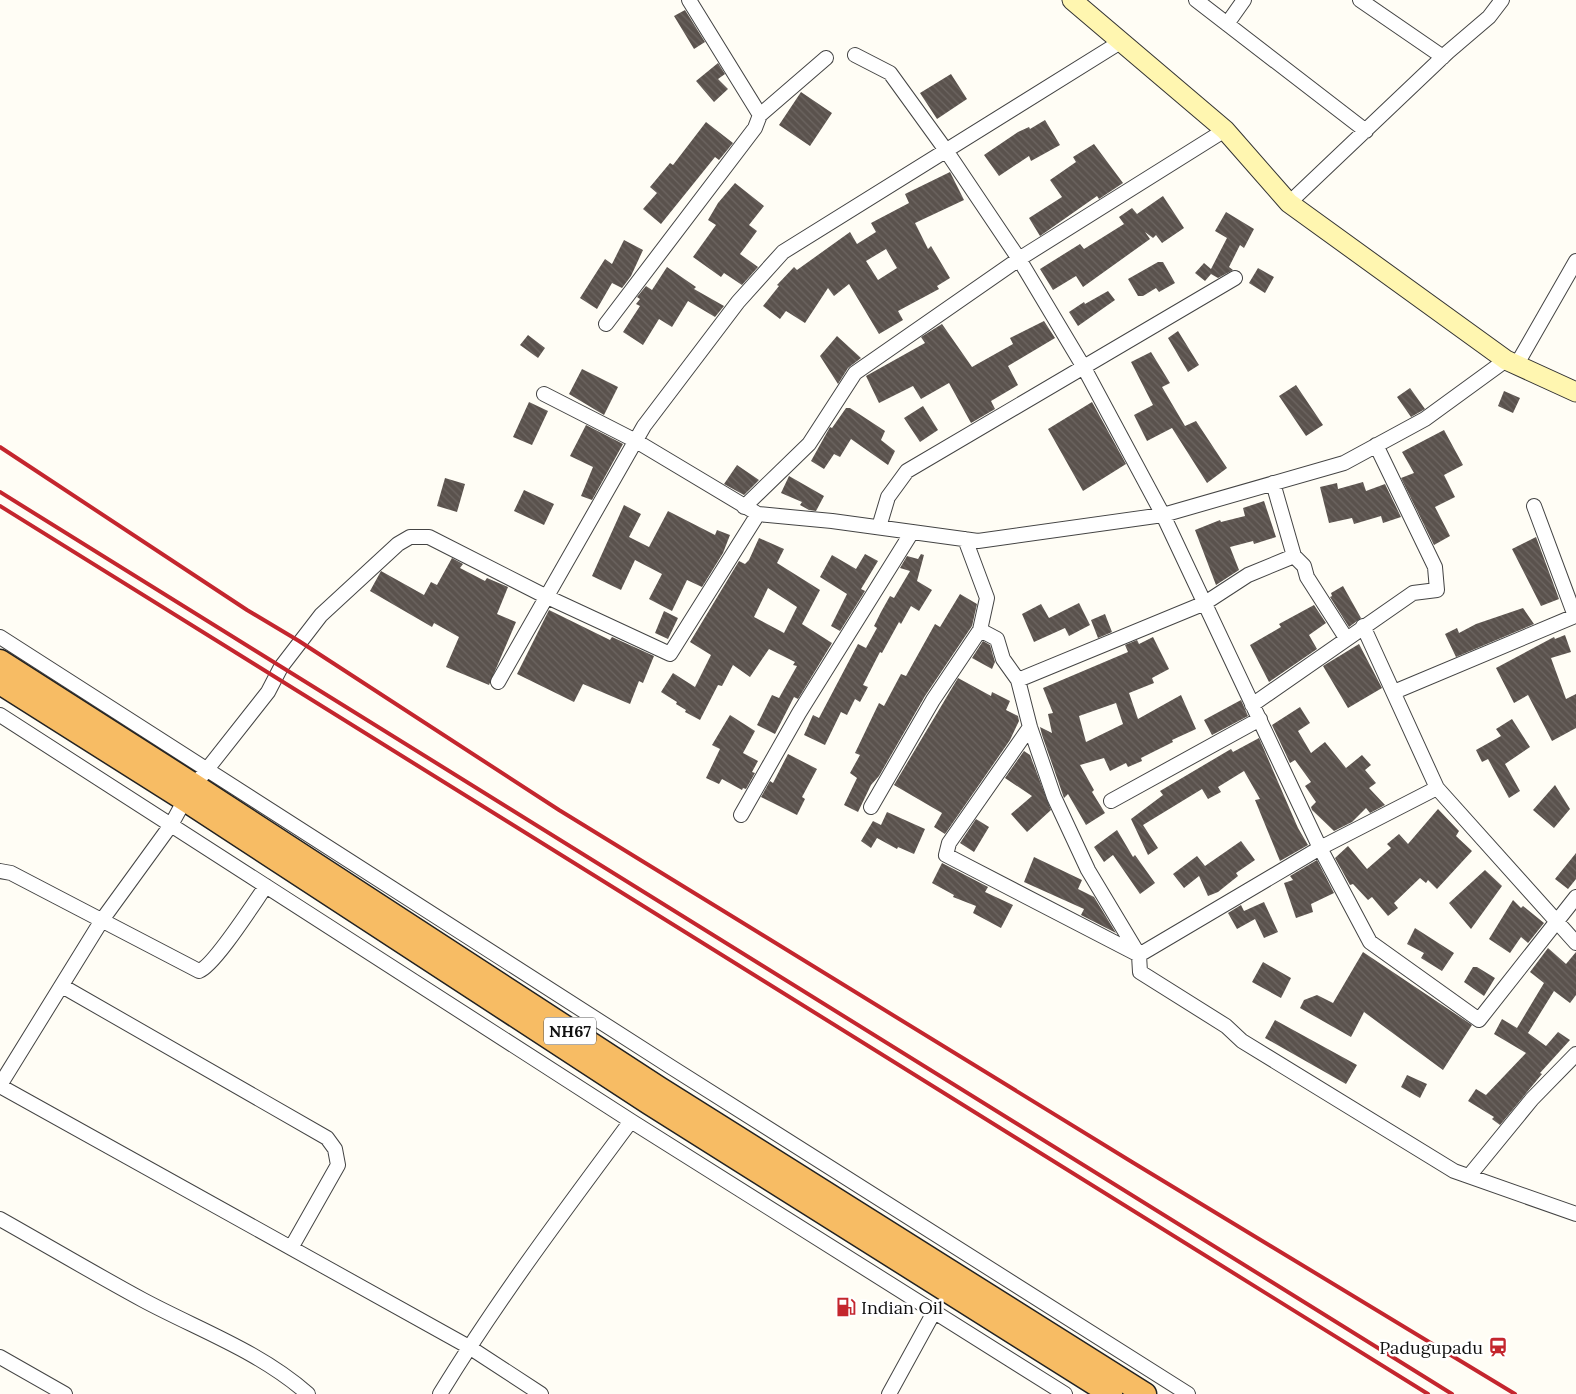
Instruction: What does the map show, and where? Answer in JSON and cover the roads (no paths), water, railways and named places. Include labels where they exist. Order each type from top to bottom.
[{"type":"highway","name":"NH67","points":[[0,662],[195,785],[659,1088],[1144,1394]]},
{"type":"highway","name":"NH67","points":[[0,682],[195,785],[658,1108],[1111,1394]]},
{"type":"main road","points":[[1072,0],[1226,130],[1289,203],[1511,362],[1576,392]]},
{"type":"street","points":[[689,0],[760,115]]},
{"type":"street","points":[[1196,0],[1366,130]]},
{"type":"street","points":[[1227,24],[1244,0]]},
{"type":"street","points":[[1360,0],[1443,57]]},
{"type":"street","points":[[1289,203],[1443,57],[1489,17],[1502,0]]},
{"type":"street","points":[[498,682],[545,596],[644,426],[738,302],[783,252],[1122,41]]},
{"type":"street","points":[[855,55],[890,73],[946,149],[1019,259],[1083,366],[1163,515],[1320,848],[1370,942],[1479,1020],[1576,897]]},
{"type":"street","points":[[606,324],[755,128],[760,115],[826,58]]},
{"type":"street","points":[[744,507],[809,444],[855,373],[1019,259],[1226,130]]},
{"type":"street","points":[[544,394],[636,441],[758,514],[878,527],[978,541],[1163,515],[1344,463],[1425,419],[1511,362],[1576,261]]},
{"type":"street","points":[[878,527],[888,497],[907,471],[1083,366],[1236,278]]},
{"type":"street","points":[[1252,705],[1413,593],[1438,590],[1435,567],[1376,445]]},
{"type":"street","points":[[1273,483],[1294,556],[1304,566],[1307,577],[1346,638]]},
{"type":"street","points":[[1394,692],[1576,616],[1534,506]]},
{"type":"street","points":[[541,1394],[469,1347],[0,1086],[102,920],[171,825],[195,785],[268,692],[281,667],[321,615],[398,544],[410,537],[429,537],[545,596],[670,654],[758,514]]},
{"type":"street","points":[[741,816],[799,713],[912,532]]},
{"type":"street","points":[[871,807],[933,700],[980,630],[987,598],[965,539]]},
{"type":"street","points":[[1018,680],[1205,603],[1248,575],[1294,556]]},
{"type":"street","points":[[1363,626],[1437,788],[1576,943]]},
{"type":"street","points":[[980,630],[997,640],[1003,659],[1018,680],[1030,727],[1054,796],[1088,870],[1139,956],[1140,972],[1226,1026],[1242,1041],[1454,1171],[1576,1214]]},
{"type":"street","points":[[0,637],[195,785],[856,1185],[1188,1394]]},
{"type":"street","points":[[0,715],[631,1121],[1065,1394]]},
{"type":"street","points":[[1111,801],[1260,719]]},
{"type":"street","points":[[1030,727],[949,843],[946,854],[1139,956]]},
{"type":"street","points":[[1139,956],[1320,848],[1437,788]]},
{"type":"street","points":[[0,872],[11,873],[199,971],[204,970],[219,953],[266,886]]},
{"type":"street","points":[[62,986],[326,1138],[336,1149],[338,1165],[291,1248]]},
{"type":"street","points":[[1469,1176],[1532,1099],[1576,1054]]},
{"type":"street","points":[[440,1394],[469,1347],[557,1220],[631,1121]]},
{"type":"street","points":[[0,1219],[143,1300],[242,1347],[296,1383],[308,1394]]},
{"type":"street","points":[[889,1394],[934,1312]]},
{"type":"street","points":[[0,1357],[65,1394]]},
{"type":"railway","points":[[0,447],[247,610],[299,641],[559,810],[1132,1162],[1515,1394]]},
{"type":"railway","points":[[0,492],[1452,1394]]},
{"type":"railway","points":[[0,506],[1428,1394]]},
{"type":"place","name":"Indian Oil","points":[[846,1307]]},
{"type":"place","name":"Padugupadu","points":[[1498,1347]]}]
